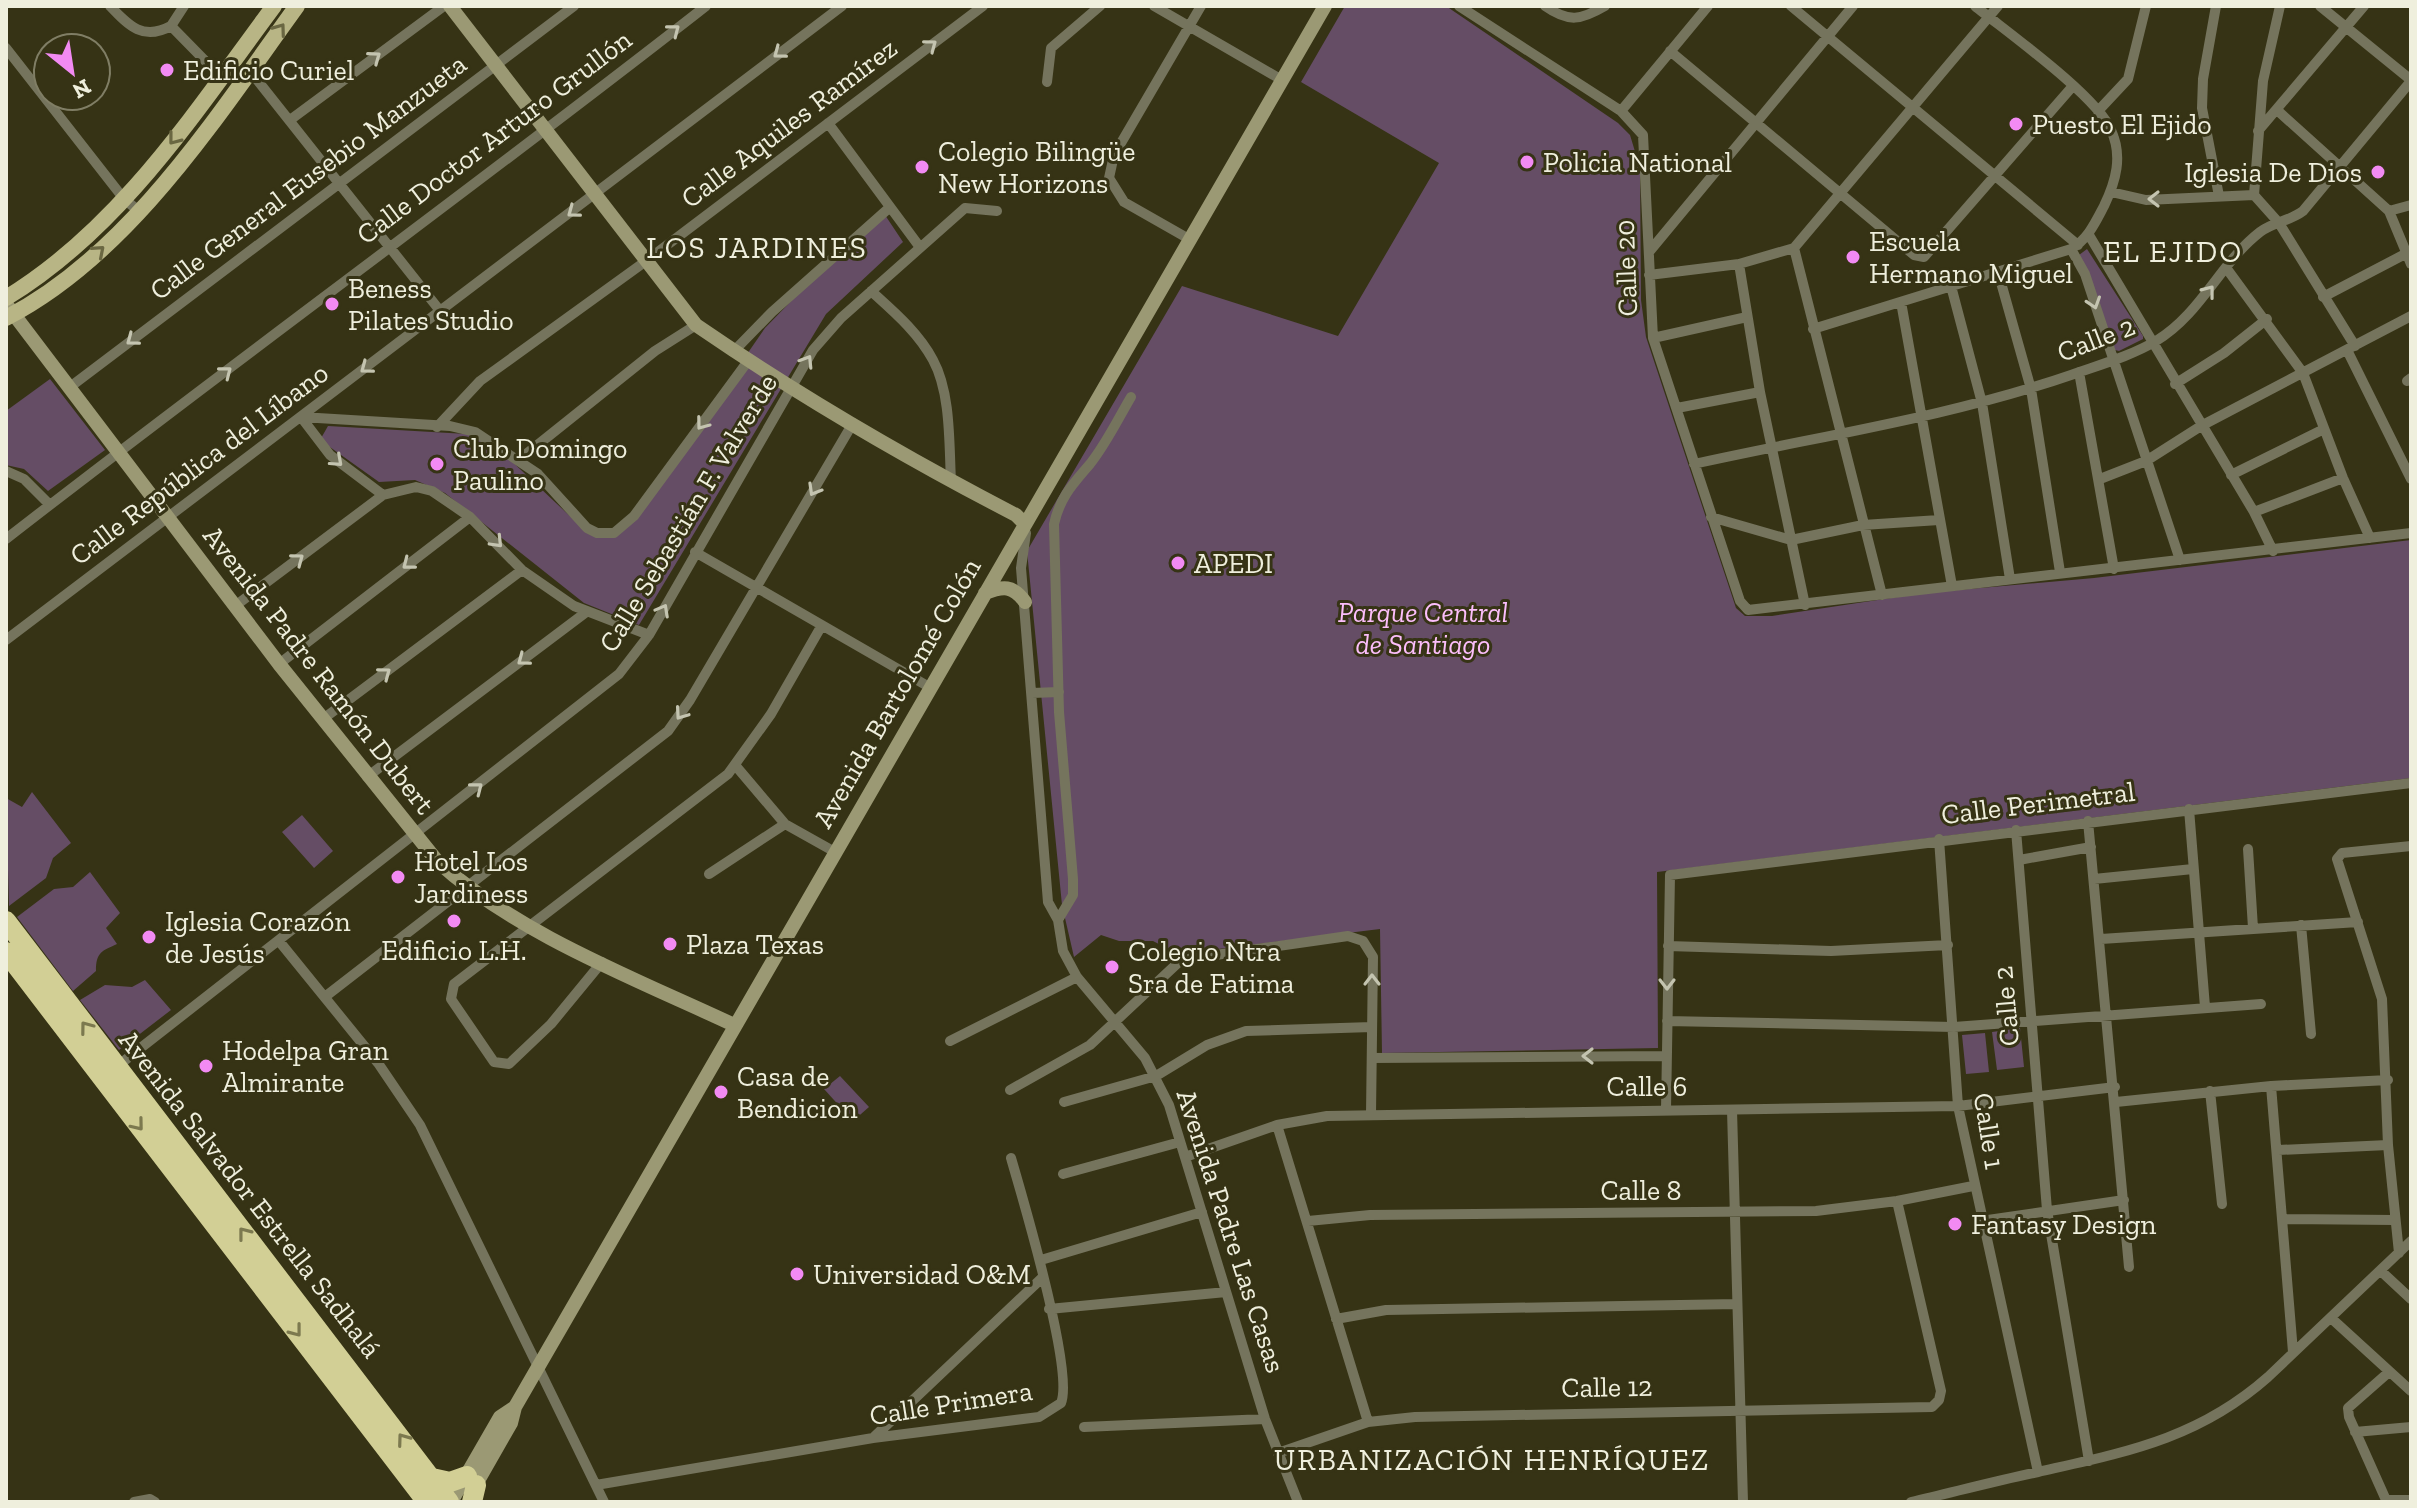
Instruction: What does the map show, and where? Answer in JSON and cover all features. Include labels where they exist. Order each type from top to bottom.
[{"type":"highway","name":"Avenida Salvador Estrella Sadhalá","points":[[6,921],[108,1073]]},
{"type":"highway","name":"Avenida Salvador Estrella Sadhalá","points":[[6,952],[108,1073],[425,1493],[450,1502]]},
{"type":"highway","points":[[425,1493],[450,1482],[470,1491]]},
{"type":"main road","points":[[8,308],[124,199],[274,6]]},
{"type":"main road","points":[[8,308],[94,256],[139,211],[250,71],[297,6]]},
{"type":"main road","points":[[450,6],[696,325],[733,352],[951,481],[1016,515],[1024,523]]},
{"type":"main road","name":"Avenida Bartolomé Colón","points":[[450,1502],[470,1491],[511,1423],[515,1407],[734,1025],[1325,6]]},
{"type":"main road","name":"Avenida Padre Ramón Dubert","points":[[8,308],[367,777],[415,835],[465,886],[530,928],[734,1025]]},
{"type":"main road","points":[[985,593],[1005,587],[1014,589],[1025,602]]},
{"type":"street","points":[[110,6],[140,32],[154,33],[171,26],[184,6]]},
{"type":"street","points":[[290,120],[444,6]]},
{"type":"street","name":"Calle General Eusebio Manzueta","points":[[70,387],[574,6]]},
{"type":"street","name":"Calle Doctor Arturo Grullón","points":[[6,539],[390,246],[547,131],[706,6]]},
{"type":"street","name":"Calle República del Líbano","points":[[6,640],[842,6]]},
{"type":"street","name":"Calle Aquiles Ramírez","points":[[437,427],[480,381],[646,261],[983,6]]},
{"type":"street","points":[[1047,82],[1051,48],[1100,6]]},
{"type":"street","points":[[1154,6],[1282,80]]},
{"type":"street","points":[[1189,239],[1124,202],[1109,178],[1114,155],[1201,6]]},
{"type":"street","name":"Calle 20","points":[[1459,6],[1621,111],[1643,135],[1653,338],[1711,517],[1745,608],[1754,611],[1805,605]]},
{"type":"street","points":[[1545,6],[1561,16],[1578,20],[1605,6]]},
{"type":"street","points":[[1621,111],[1708,6]]},
{"type":"street","points":[[1791,6],[2074,247],[2180,560]]},
{"type":"street","points":[[1649,252],[1853,6]]},
{"type":"street","points":[[1813,329],[2074,247],[2089,235],[2111,192],[2117,172],[2117,150],[2111,128],[2072,87],[1975,6]]},
{"type":"street","points":[[1649,275],[1739,264],[1794,248],[1998,6]]},
{"type":"street","points":[[2098,111],[2128,79],[2146,6]]},
{"type":"street","points":[[2216,6],[2203,79],[2202,108],[2219,196]]},
{"type":"street","points":[[2280,6],[2263,81],[2254,195],[2279,223],[2323,297],[2351,348],[2411,479]]},
{"type":"street","points":[[2320,6],[2411,81]]},
{"type":"street","points":[[2258,131],[2364,6]]},
{"type":"street","points":[[171,26],[221,77]]},
{"type":"street","points":[[6,48],[124,199],[139,211]]},
{"type":"street","points":[[1670,51],[1914,255],[1924,257],[2072,87]]},
{"type":"street","points":[[250,71],[441,312]]},
{"type":"street","name":"Calle 2","points":[[1694,464],[1982,403],[2031,389],[2152,344],[2172,331],[2261,231],[2291,220],[2303,211],[2411,81]]},
{"type":"street","points":[[2277,110],[2389,211],[2409,256],[2323,297]]},
{"type":"street","points":[[828,123],[919,246]]},
{"type":"street","points":[[2111,192],[2146,200],[2254,195]]},
{"type":"street","points":[[2389,211],[2411,205]]},
{"type":"street","points":[[733,352],[772,312],[889,208]]},
{"type":"street","name":"Calle Sebastián F. Valverde","points":[[108,1073],[590,701],[619,674],[649,635],[791,387],[822,340],[919,246],[965,208],[997,211]]},
{"type":"street","points":[[2089,235],[2254,512],[2273,551]]},
{"type":"street","points":[[1794,248],[1882,595]]},
{"type":"street","points":[[1739,264],[1760,392],[1775,449],[1805,605],[2060,572],[2114,569],[2411,533]]},
{"type":"street","points":[[2227,269],[2267,319],[2303,373],[2343,478],[2370,538]]},
{"type":"street","points":[[1998,272],[2031,389],[2060,572]]},
{"type":"street","points":[[1951,286],[1982,403],[2010,579]]},
{"type":"street","points":[[871,291],[903,321],[934,361],[943,395],[951,481]]},
{"type":"street","points":[[1901,302],[1952,586]]},
{"type":"street","points":[[2100,479],[2146,461],[2201,426],[2411,316]]},
{"type":"street","points":[[1653,338],[1747,317]]},
{"type":"street","points":[[2175,384],[2224,353],[2267,319]]},
{"type":"street","points":[[520,459],[632,369],[696,325]]},
{"type":"street","points":[[301,417],[450,426],[475,432],[520,459],[587,528],[597,533],[614,533],[634,516],[748,361]]},
{"type":"street","points":[[2079,372],[2114,569]]},
{"type":"street","points":[[1677,408],[1760,392]]},
{"type":"street","points":[[1058,920],[1073,895],[1059,692],[1054,524],[1058,505],[1073,481],[1089,464],[1131,397]]},
{"type":"street","points":[[301,417],[330,455],[383,495]]},
{"type":"street","points":[[326,996],[668,731],[684,711],[853,423]]},
{"type":"street","points":[[2231,475],[2324,429]]},
{"type":"street","points":[[6,471],[24,479],[50,505]]},
{"type":"street","points":[[2254,512],[2343,478]]},
{"type":"street","points":[[1050,481],[1073,481]]},
{"type":"street","points":[[235,606],[383,495],[407,487],[424,488],[470,517],[522,570],[585,613],[649,635]]},
{"type":"street","points":[[279,664],[470,517]]},
{"type":"street","points":[[1711,517],[1791,540],[1863,525],[1939,520]]},
{"type":"street","name":"Avenida Padre Las Casas","points":[[1024,523],[1026,532],[1021,557],[1048,902],[1058,920],[1063,951],[1077,977],[1156,1076],[1185,1157],[1265,1419],[1298,1502]]},
{"type":"street","points":[[695,552],[931,688]]},
{"type":"street","points":[[323,719],[522,570]]},
{"type":"street","points":[[367,777],[585,613]]},
{"type":"street","points":[[602,962],[579,992],[515,1061],[494,1062],[455,1006],[451,989],[712,789],[735,765],[771,714],[822,625]]},
{"type":"street","points":[[1032,693],[1059,692]]},
{"type":"street","points":[[735,765],[785,824],[835,852]]},
{"type":"street","name":"Calle Perimetral","points":[[1668,946],[1670,875],[1939,839],[2411,783]]},
{"type":"street","points":[[2189,809],[2205,1007]]},
{"type":"street","points":[[2088,821],[2115,1087],[2129,1267]]},
{"type":"street","points":[[709,874],[785,824]]},
{"type":"street","name":"Calle 2","points":[[2016,830],[2047,1210],[2089,1461]]},
{"type":"street","name":"Calle 1","points":[[1939,839],[1958,1106],[1973,1186],[2038,1472]]},
{"type":"street","points":[[2399,1253],[2388,1145],[2388,1080],[2382,999],[2337,859],[2342,853],[2411,846]]},
{"type":"street","points":[[2019,860],[2091,847]]},
{"type":"street","points":[[2248,849],[2253,928]]},
{"type":"street","points":[[2094,879],[2193,869]]},
{"type":"street","points":[[2101,939],[2358,922]]},
{"type":"street","points":[[2301,925],[2311,1034]]},
{"type":"street","points":[[1010,1090],[1070,1058],[1115,1025],[1163,974],[1191,956],[1348,936],[1363,941],[1373,957],[1371,1114]]},
{"type":"street","points":[[279,941],[326,996],[420,1125],[604,1502]]},
{"type":"street","points":[[1666,1110],[1668,946],[1831,951],[1948,945]]},
{"type":"street","points":[[950,1041],[1077,977]]},
{"type":"street","points":[[1667,1021],[1954,1027],[2261,1004]]},
{"type":"street","points":[[1064,1102],[1156,1076],[1207,1045],[1246,1031],[1372,1027]]},
{"type":"street","points":[[1372,1058],[1666,1056]]},
{"type":"street","points":[[2116,1102],[2271,1086],[2388,1080]]},
{"type":"street","points":[[2271,1086],[2293,1352]]},
{"type":"street","name":"Calle 6","points":[[1185,1157],[1277,1125],[1327,1116],[1958,1106],[2115,1087]]},
{"type":"street","points":[[2210,1091],[2222,1204]]},
{"type":"street","points":[[1732,1110],[1738,1410],[1743,1502]]},
{"type":"street","points":[[1277,1125],[1368,1422]]},
{"type":"street","points":[[1063,1174],[1180,1142]]},
{"type":"street","points":[[2278,1150],[2388,1145]]},
{"type":"street","name":"Calle Primera","points":[[596,1485],[873,1438],[1039,1417],[1051,1411],[1061,1403],[1065,1393],[1041,1260],[1011,1158]]},
{"type":"street","name":"Calle 8","points":[[1308,1221],[1370,1215],[1816,1211],[1897,1201],[1973,1186]]},
{"type":"street","points":[[1981,1221],[2124,1200]]},
{"type":"street","name":"Calle 12","points":[[1278,1453],[1368,1422],[1461,1414],[1932,1407],[1939,1400],[1941,1391],[1897,1201]]},
{"type":"street","points":[[1041,1260],[1202,1212]]},
{"type":"street","points":[[2283,1219],[2394,1220]]},
{"type":"street","points":[[1911,1502],[2141,1449],[2209,1419],[2245,1397],[2382,1272],[2411,1241]]},
{"type":"street","points":[[2382,1272],[2411,1299]]},
{"type":"street","points":[[873,1438],[1042,1278]]},
{"type":"street","points":[[1049,1309],[1226,1292]]},
{"type":"street","points":[[1336,1319],[1386,1310],[1737,1304]]},
{"type":"street","points":[[2331,1318],[2411,1391]]},
{"type":"street","points":[[2389,1372],[2348,1408],[2355,1432],[2386,1500],[2411,1500]]},
{"type":"street","points":[[1084,1427],[1265,1419]]},
{"type":"street","points":[[2355,1432],[2411,1427]]},
{"type":"street","points":[[134,1502],[155,1502]]},
{"type":"green space","name":"Parque Central de Santiago","points":[[1345,6],[1446,6],[1618,123],[1630,135],[1640,168],[1641,300],[1646,337],[1736,608],[1745,616],[1772,616],[1924,593],[2094,578],[2411,540],[2411,778],[1657,872],[1658,1048],[1382,1053],[1380,929],[1178,954],[1153,941],[1119,941],[1101,935],[1074,957],[1062,905],[1027,551],[1182,286],[1338,336],[1439,163],[1301,82]]},
{"type":"green space","points":[[881,209],[903,242],[826,314],[639,625],[584,603],[445,493],[415,480],[379,482],[320,440],[328,426],[484,435],[574,520],[598,534],[629,525],[765,328]]},
{"type":"green space","points":[[2087,249],[2143,336],[2143,339],[2119,351],[2115,350],[2079,255]]},
{"type":"green space","points":[[50,379],[105,450],[48,491],[24,469],[6,465],[6,411]]},
{"type":"green space","points":[[32,792],[71,843],[53,858],[46,878],[9,906],[6,798],[22,807]]},
{"type":"green space","points":[[302,815],[333,851],[314,868],[282,832]]},
{"type":"green space","points":[[90,872],[120,913],[106,928],[117,944],[101,953],[96,971],[73,991],[17,917],[54,889],[73,887]]},
{"type":"green space","points":[[145,980],[171,1010],[119,1050],[80,1000],[105,985],[132,987]]},
{"type":"green space","points":[[2020,1028],[2024,1067],[1997,1070],[1992,1032]]},
{"type":"green space","points":[[1985,1033],[1989,1072],[1966,1074],[1962,1035]]},
{"type":"green space","points":[[840,1076],[869,1107],[853,1121],[824,1089]]},
{"type":"place","name":"Edificio Curiel","points":[[167,70]]},
{"type":"place","name":"Puesto El Ejido","points":[[2016,124]]},
{"type":"place","name":"Policia National","points":[[1527,162]]},
{"type":"place","name":"Colegio Bilingüe New Horizons","points":[[922,167]]},
{"type":"place","name":"Iglesia De Dios","points":[[2378,172]]},
{"type":"place","name":"Escuela Hermano Miguel","points":[[1853,257]]},
{"type":"place","name":"Beness Pilates Studio","points":[[332,304]]},
{"type":"place","name":"Club Domingo Paulino","points":[[437,464]]},
{"type":"place","name":"APEDI","points":[[1178,563]]},
{"type":"place","name":"Hotel Los Jardiness","points":[[398,877]]},
{"type":"place","name":"Edificio L.H.","points":[[454,921]]},
{"type":"place","name":"Iglesia Corazón de Jesús","points":[[149,937]]},
{"type":"place","name":"Plaza Texas","points":[[670,944]]},
{"type":"place","name":"Colegio Ntra Sra de Fatima","points":[[1112,967]]},
{"type":"place","name":"Hodelpa Gran Almirante","points":[[206,1066]]},
{"type":"place","name":"Casa de Bendicion","points":[[721,1092]]},
{"type":"place","name":"Fantasy Design","points":[[1955,1224]]},
{"type":"place","name":"Universidad O&M","points":[[797,1274]]},
{"type":"district","name":"LOS JARDINES","points":[[757,248]]},
{"type":"district","name":"EL EJIDO","points":[[2173,252]]},
{"type":"district","name":"URBANIZACIÓN HENRÍQUEZ","points":[[1492,1460]]}]
